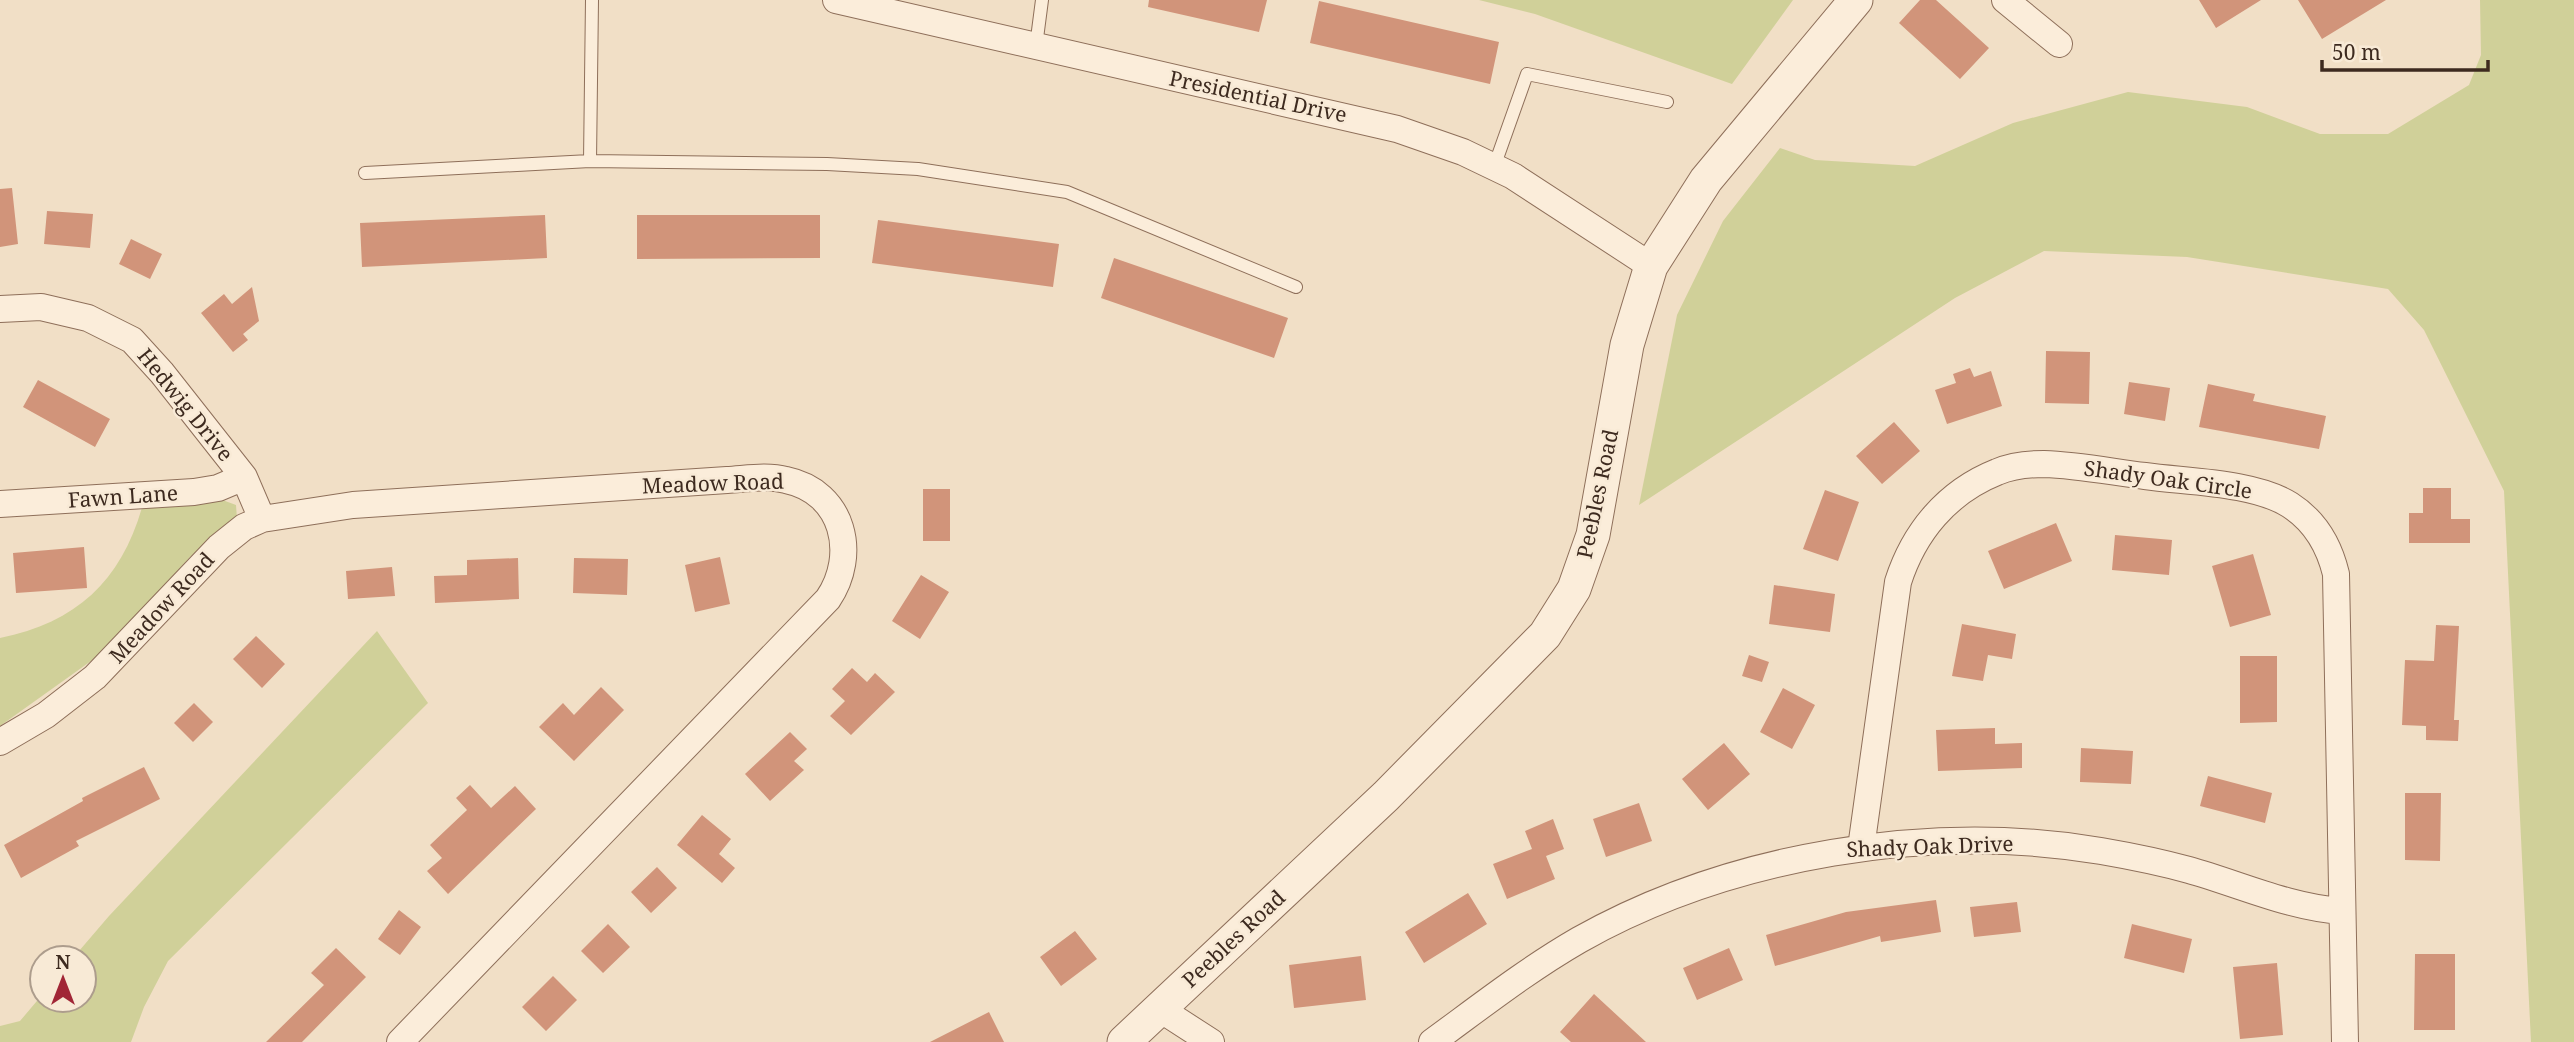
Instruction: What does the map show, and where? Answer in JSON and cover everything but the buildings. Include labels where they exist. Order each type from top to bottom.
[{"type":"street","name":"Presidential Drive","points":[[836,0],[1365,120],[1463,152],[1494,167],[1651,267]]},
{"type":"street","name":"Peebles Road","points":[[1124,1042],[1386,796],[1525,658],[1561,611],[1574,589],[1593,535],[1627,345],[1651,267],[1706,180],[1856,0]]},
{"type":"street","points":[[2005,0],[2059,44]]},
{"type":"street","name":"Hedwig Drive","points":[[0,309],[41,307],[88,318],[132,340],[162,373],[244,477],[262,519]]},
{"type":"street","name":"Shady Oak Circle","points":[[1861,848],[1898,582],[1905,562],[1927,523],[1958,493],[1979,480],[2021,466],[2059,465],[2254,491],[2288,503],[2316,528],[2332,558],[2337,594],[2345,1042]]},
{"type":"street","name":"Fawn Lane","points":[[0,504],[194,492],[218,488],[244,477]]},
{"type":"street","name":"Meadow Road","points":[[0,742],[46,715],[95,677],[219,547],[244,527],[262,519],[353,505],[773,478],[794,482],[814,492],[834,513],[841,527],[845,557],[837,586],[828,599],[400,1042]]},
{"type":"street","name":"Shady Oak Drive","points":[[1450,1037],[1531,970],[1581,940],[1638,912],[1739,873],[1787,860],[1861,848],[1978,843],[2088,849],[2189,870],[2309,908],[2341,911]]},
{"type":"street","points":[[1160,1009],[1211,1042]]},
{"type":"lane","points":[[590,161],[592,0]]},
{"type":"lane","points":[[1036,46],[1042,0]]},
{"type":"lane","points":[[1494,167],[1527,74],[1667,102]]},
{"type":"lane","points":[[365,173],[590,161],[827,164],[918,169],[1067,192],[1296,287]]},
{"type":"green space","points":[[1479,0],[1793,0],[1732,84],[1535,14]]},
{"type":"green space","points":[[2480,0],[2574,0],[2574,1042],[2531,1042],[2504,491],[2424,330],[2388,289],[2187,257],[2044,251],[1955,298],[1639,505],[1677,315],[1723,221],[1780,148],[1815,160],[1915,166],[2013,123],[2128,92],[2247,107],[2320,134],[2388,134],[2469,85],[2481,55]]},
{"type":"green space","points":[[217,498],[236,505],[237,519],[190,557],[105,651],[0,726],[0,638],[52,621],[93,594],[123,555],[143,504]]},
{"type":"green space","points":[[377,631],[428,703],[168,961],[144,1007],[131,1042],[0,1042],[0,1026],[20,1021],[28,1012],[28,1014],[98,1014],[98,944],[85,944]]}]
